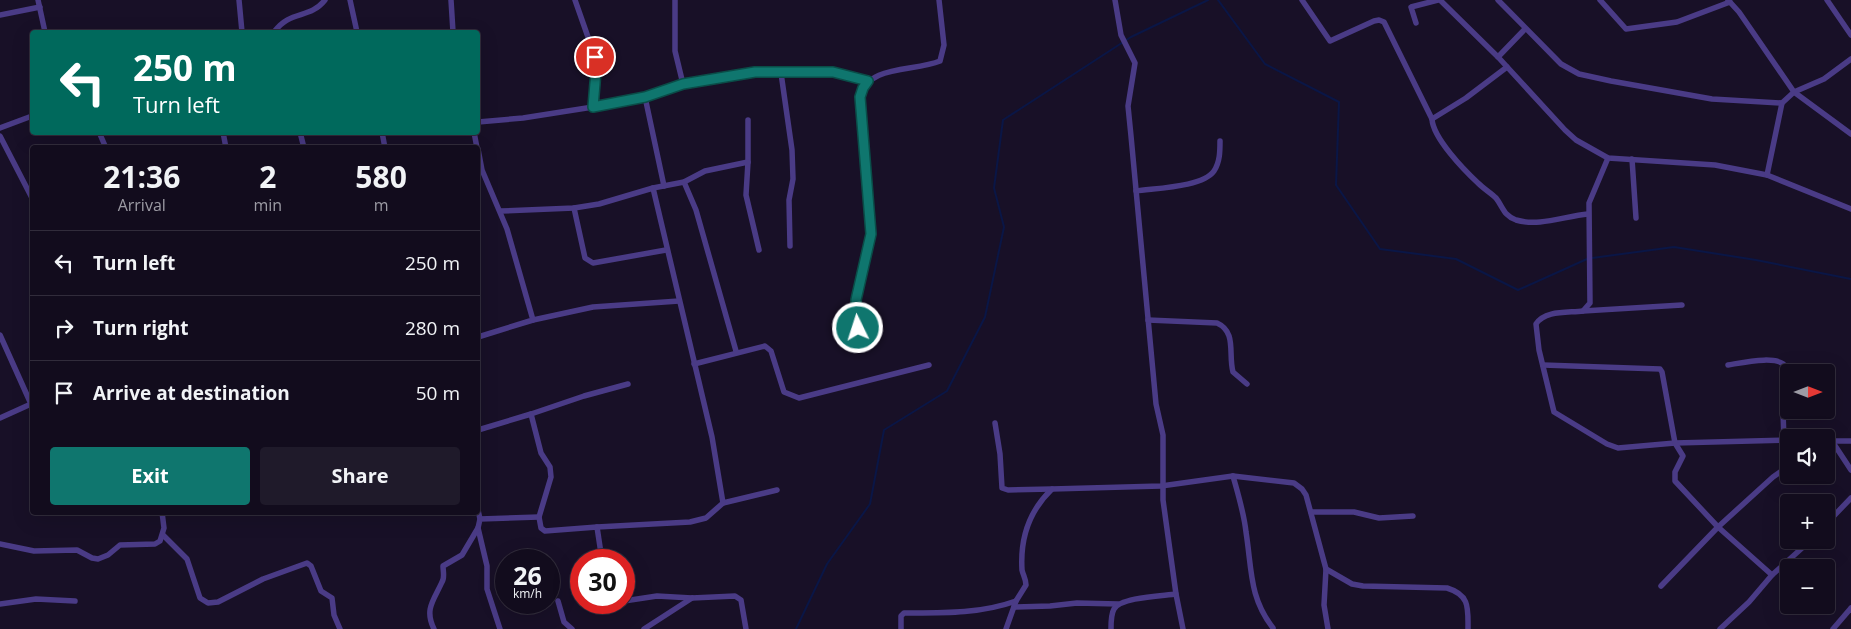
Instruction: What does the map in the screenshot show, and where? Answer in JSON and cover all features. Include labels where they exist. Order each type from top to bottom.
[{"type":"street","points":[[38,0],[45,30]]},
{"type":"street","points":[[239,0],[242,30]]},
{"type":"street","points":[[275,30],[284,20],[310,12],[325,0]]},
{"type":"street","points":[[350,0],[358,30]]},
{"type":"street","points":[[451,0],[453,30]]},
{"type":"street","points":[[575,0],[595,57],[596,71],[593,107]]},
{"type":"street","points":[[675,0],[673,21],[675,51],[683,84]]},
{"type":"street","points":[[858,328],[856,300],[871,234],[860,97],[868,81],[876,75],[940,62],[944,45],[939,0]]},
{"type":"street","points":[[1115,0],[1121,36],[1135,63],[1128,106],[1156,404],[1163,435],[1161,486],[1176,594],[1183,629]]},
{"type":"street","points":[[1302,0],[1330,42],[1374,21],[1380,20],[1384,22],[1432,120],[1436,134],[1477,182],[1497,199],[1502,210],[1510,217],[1519,221],[1538,222],[1588,214]]},
{"type":"street","points":[[1416,23],[1411,7],[1439,0],[1498,57],[1576,140],[1608,158],[1715,165],[1766,175],[1851,209]]},
{"type":"street","points":[[1498,0],[1561,64],[1580,74],[1712,99],[1782,103]]},
{"type":"street","points":[[1600,0],[1626,29],[1677,22],[1729,1],[1739,12],[1794,92],[1851,134]]},
{"type":"street","points":[[1827,0],[1851,35]]},
{"type":"street","points":[[0,15],[40,7]]},
{"type":"street","points":[[1498,57],[1525,29]]},
{"type":"street","points":[[1766,175],[1782,103],[1794,92],[1824,79],[1851,59]]},
{"type":"street","points":[[1432,120],[1466,98],[1507,67]]},
{"type":"street","points":[[480,122],[523,118],[593,107],[645,97],[683,84],[755,72],[833,72],[868,81]]},
{"type":"street","points":[[781,73],[792,150],[793,179],[789,200],[790,246]]},
{"type":"street","points":[[645,97],[664,186]]},
{"type":"street","points":[[0,128],[30,117]]},
{"type":"street","points":[[748,120],[746,195],[759,250]]},
{"type":"street","points":[[0,136],[30,194]]},
{"type":"street","points":[[1136,191],[1195,182],[1208,177],[1216,167],[1220,141]]},
{"type":"street","points":[[1583,311],[1590,303],[1588,214],[1592,194],[1608,158]]},
{"type":"street","points":[[1632,159],[1636,218]]},
{"type":"street","points":[[480,161],[482,170],[501,211],[532,320]]},
{"type":"street","points":[[501,211],[574,208],[599,204],[653,188],[684,182],[706,171],[748,162]]},
{"type":"street","points":[[684,182],[696,210],[708,260],[736,351]]},
{"type":"street","points":[[653,188],[666,250],[712,437],[723,502]]},
{"type":"street","points":[[574,208],[586,258],[593,263],[666,250]]},
{"type":"street","points":[[480,336],[532,320],[594,307],[679,301]]},
{"type":"street","points":[[1682,305],[1554,313],[1539,319],[1536,324],[1536,332],[1554,412],[1612,447],[1780,440]]},
{"type":"street","points":[[1148,320],[1217,323],[1222,325],[1231,338],[1233,372],[1247,384]]},
{"type":"street","points":[[0,335],[30,401]]},
{"type":"street","points":[[694,364],[736,351],[765,346],[769,348],[784,392],[799,398],[929,365]]},
{"type":"street","points":[[1728,365],[1770,360],[1780,361],[1783,364]]},
{"type":"street","points":[[1543,365],[1660,369],[1675,443],[1683,458],[1675,472],[1675,481],[1718,527],[1772,575]]},
{"type":"street","points":[[480,429],[628,384]]},
{"type":"street","points":[[0,418],[30,406]]},
{"type":"street","points":[[531,414],[541,453],[550,467],[551,477],[539,517],[541,528],[545,532],[690,522],[706,518],[723,502],[777,490]]},
{"type":"street","points":[[995,423],[1000,454],[1002,488],[1008,490],[1161,486],[1232,476],[1294,483],[1302,489],[1311,512],[1319,550],[1326,568],[1324,605],[1328,629]]},
{"type":"street","points":[[1835,441],[1851,441]]},
{"type":"street","points":[[1835,449],[1851,470]]},
{"type":"street","points":[[1661,586],[1718,527],[1780,472]]},
{"type":"street","points":[[1232,476],[1246,532],[1253,590],[1262,613],[1273,628]]},
{"type":"street","points":[[1006,629],[1015,604],[1026,585],[1022,572],[1024,531],[1037,505],[1052,489]]},
{"type":"street","points":[[1835,515],[1851,498]]},
{"type":"street","points":[[1311,512],[1349,511],[1379,518],[1413,516]]},
{"type":"street","points":[[162,515],[163,535],[187,559],[200,598],[208,603],[218,602],[264,579],[303,564],[309,564],[321,591],[332,598],[334,615],[340,629]]},
{"type":"street","points":[[434,629],[430,620],[432,598],[443,581],[443,566],[462,555],[478,528],[479,515]]},
{"type":"street","points":[[480,519],[539,517]]},
{"type":"street","points":[[597,527],[600,549]]},
{"type":"street","points":[[478,528],[487,566],[488,589],[500,629]]},
{"type":"street","points":[[0,544],[34,551],[77,550],[98,559],[108,555],[120,545],[155,544],[163,535]]},
{"type":"street","points":[[1720,629],[1772,575],[1801,549]]},
{"type":"street","points":[[1326,568],[1352,584],[1456,590],[1466,601],[1468,629]]},
{"type":"street","points":[[901,629],[901,616],[904,614],[968,611],[1015,604],[1118,604],[1142,598],[1176,594]]},
{"type":"street","points":[[635,599],[656,596],[692,598],[739,597],[746,629]]},
{"type":"street","points":[[644,629],[692,598]]},
{"type":"street","points":[[0,604],[36,599],[74,601]]},
{"type":"street","points":[[1111,629],[1113,610],[1118,604]]},
{"type":"street","points":[[560,608],[564,622],[572,629]]},
{"type":"street","points":[[1833,629],[1851,608]]},
{"type":"waterway","points":[[796,629],[827,564],[870,504],[884,430],[947,391],[985,317],[1004,227],[994,188],[1003,120],[1131,37],[1208,0]]},
{"type":"waterway","points":[[1218,0],[1265,64],[1339,102],[1336,185],[1380,249],[1456,259],[1518,290],[1587,259]]},
{"type":"waterway","points":[[1592,258],[1674,247],[1756,260],[1851,279]]},
{"type":"route","points":[[595,57],[596,71],[593,107],[645,97],[683,84],[755,72],[833,72],[852,75],[868,81],[860,97],[871,234],[869,251],[856,300],[855,308],[858,328]]}]
